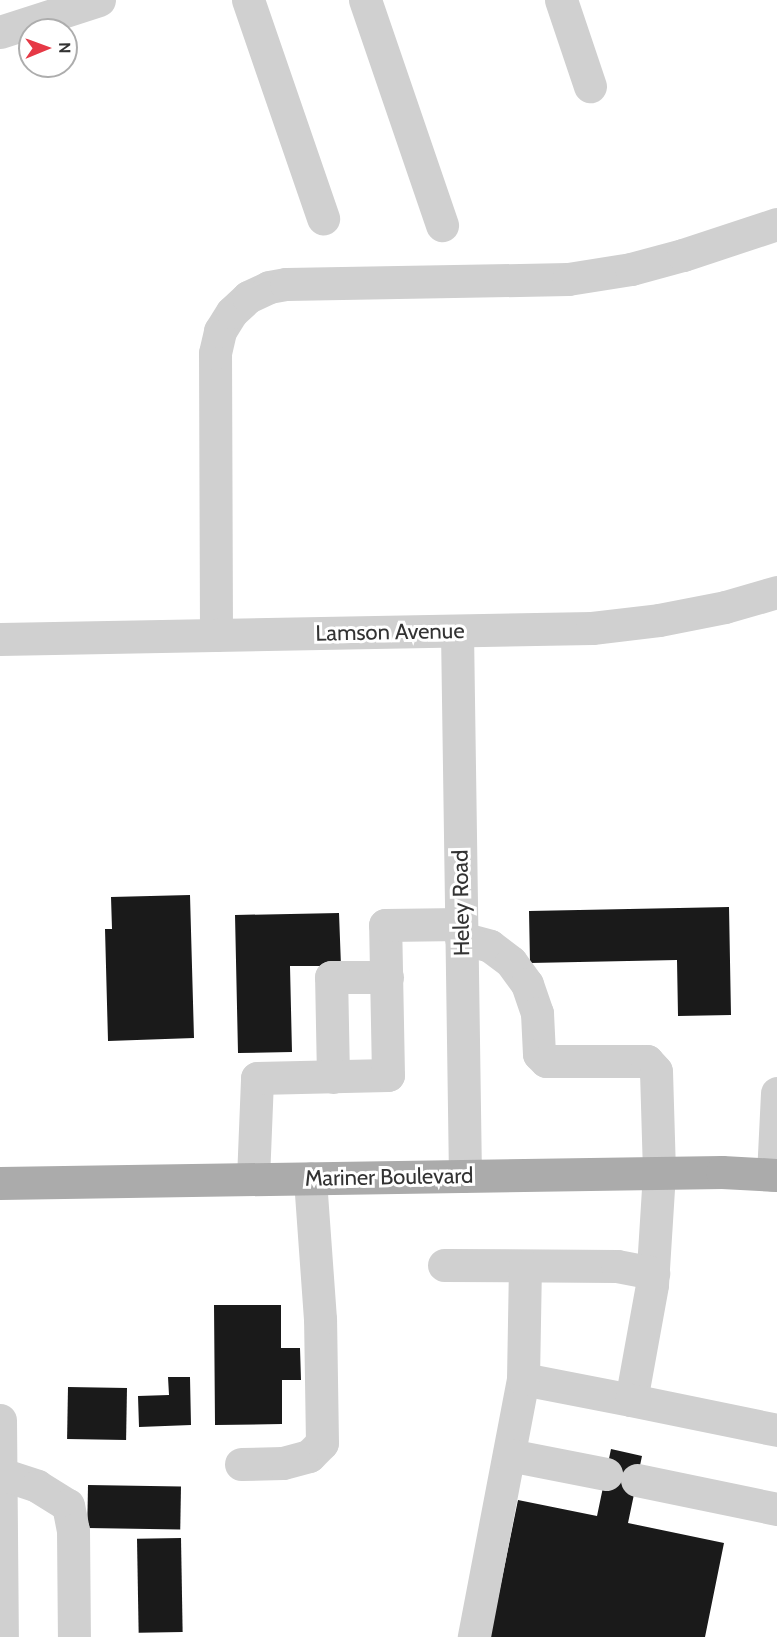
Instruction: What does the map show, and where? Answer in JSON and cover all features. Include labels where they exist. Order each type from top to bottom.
[{"type":"main road","name":"Mariner Boulevard","points":[[0,1183],[659,1173],[775,1175]]},
{"type":"street","points":[[0,32],[99,0]]},
{"type":"street","points":[[248,0],[323,218]]},
{"type":"street","points":[[365,0],[442,225]]},
{"type":"street","points":[[561,0],[590,86]]},
{"type":"street","points":[[216,635],[215,353],[220,331],[232,312],[248,297],[269,287],[286,284],[568,279],[631,269],[777,224]]},
{"type":"street","name":"Lamson Avenue","points":[[0,639],[592,628],[659,620],[725,607],[777,592]]},
{"type":"street","name":"Heley Road","points":[[456,631],[465,1176]]},
{"type":"street","points":[[253,1179],[257,1078],[388,1075],[385,925],[461,931],[490,945],[512,962],[527,984],[537,1013],[539,1054],[546,1061],[647,1061],[656,1071],[659,1173],[653,1273],[631,1400]]},
{"type":"street","points":[[333,1077],[331,977],[387,977]]},
{"type":"street","points":[[775,1175],[777,1093]]},
{"type":"street","points":[[241,1464],[283,1463],[309,1456],[322,1443],[320,1319],[310,1178]]},
{"type":"street","points":[[444,1265],[617,1266],[653,1273]]},
{"type":"street","points":[[474,1637],[523,1379],[525,1266]]},
{"type":"street","points":[[523,1379],[777,1430]]},
{"type":"street","points":[[0,1419],[2,1637]]},
{"type":"street","points":[[509,1455],[777,1509]]},
{"type":"street","points":[[1,1474],[37,1486],[68,1505],[73,1530],[74,1637]]},
{"type":"building","points":[[190,895],[194,1038],[108,1041],[105,929],[112,929],[111,897]]},
{"type":"building","points":[[729,907],[731,1015],[678,1016],[677,960],[530,963],[529,911]]},
{"type":"building","points":[[339,913],[341,966],[290,966],[292,1052],[238,1053],[235,915]]},
{"type":"building","points":[[214,1305],[281,1305],[281,1348],[300,1348],[301,1380],[282,1380],[282,1424],[215,1425]]},
{"type":"building","points":[[168,1377],[190,1377],[191,1425],[139,1427],[138,1396],[169,1395]]},
{"type":"building","points":[[68,1387],[127,1388],[126,1440],[67,1439]]},
{"type":"building","points":[[611,1449],[642,1456],[628,1523],[724,1543],[705,1637],[490,1637],[518,1500],[597,1516]]},
{"type":"building","points":[[88,1485],[181,1487],[180,1530],[87,1528]]},
{"type":"building","points":[[181,1538],[183,1632],[139,1633],[137,1539]]}]
